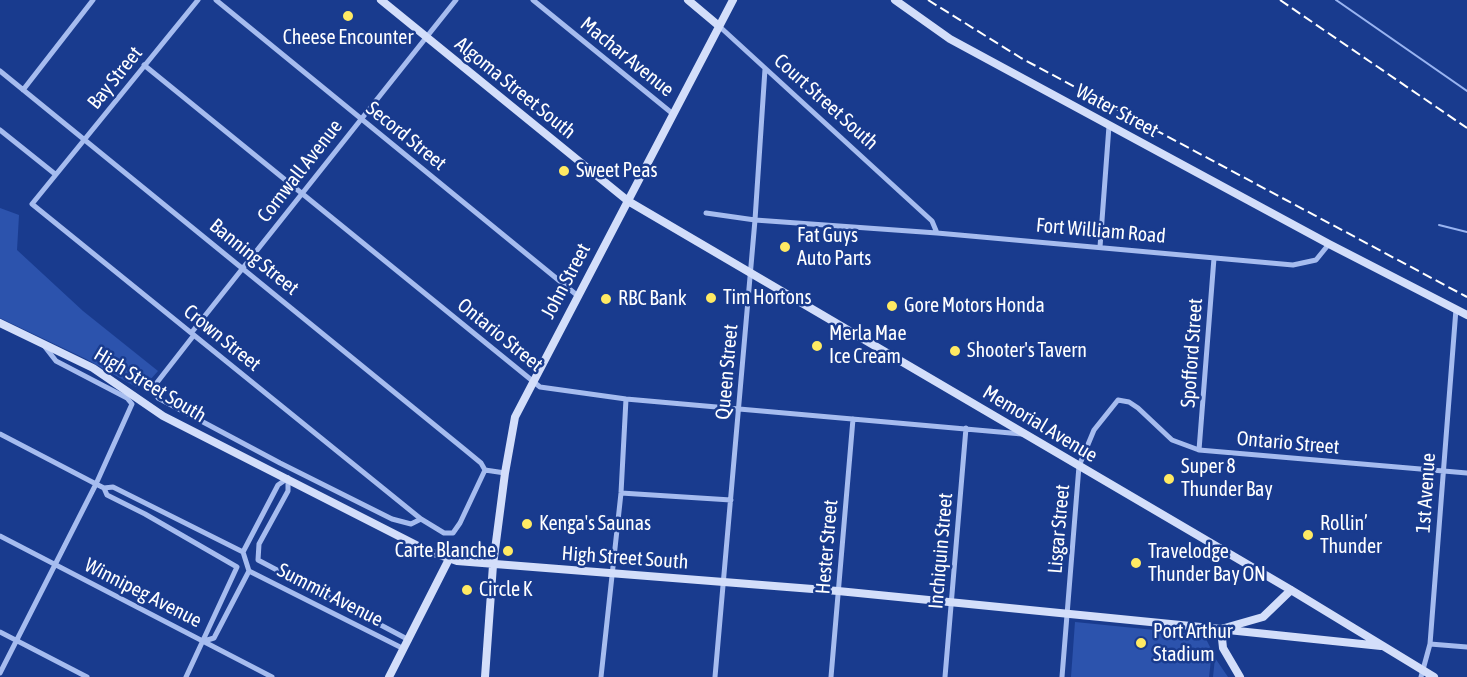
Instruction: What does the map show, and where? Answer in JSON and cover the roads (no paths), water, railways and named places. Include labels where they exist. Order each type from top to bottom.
[{"type":"main road","name":"Algoma Street South","points":[[381,0],[628,201]]},
{"type":"main road","name":"Court Street South","points":[[688,0],[719,26]]},
{"type":"main road","name":"John Street","points":[[485,677],[493,565],[515,417],[532,380],[733,0]]},
{"type":"main road","name":"Water Street","points":[[895,0],[950,39],[1329,244]]},
{"type":"main road","name":"Memorial Avenue","points":[[628,201],[1291,590],[1383,646],[1422,673],[1434,677]]},
{"type":"main road","points":[[1329,244],[1467,315]]},
{"type":"main road","name":"High Street South","points":[[0,323],[93,368],[163,416],[449,559],[493,565],[723,581],[952,601],[1221,629],[1263,617],[1291,590]]},
{"type":"main road","points":[[389,677],[449,559]]},
{"type":"main road","points":[[1240,677],[1223,648],[1221,629],[1383,646]]},
{"type":"street","points":[[23,90],[93,0]]},
{"type":"street","name":"Bay Street","points":[[55,174],[198,0]]},
{"type":"street","name":"Secord Street","points":[[216,0],[578,296]]},
{"type":"street","name":"Cornwall Avenue","points":[[421,519],[411,524],[392,519],[280,463],[158,398],[155,385],[301,192],[456,0]]},
{"type":"street","name":"Machar Avenue","points":[[533,0],[673,114]]},
{"type":"street","name":"Court Street South","points":[[719,26],[932,221],[937,233]]},
{"type":"street","name":"Ontario Street","points":[[144,65],[540,387],[627,399],[1027,434]]},
{"type":"street","name":"Queen Street","points":[[715,677],[755,220],[765,69]]},
{"type":"street","name":"Banning Street","points":[[0,71],[245,268],[481,463],[485,470]]},
{"type":"street","points":[[1100,247],[1109,126]]},
{"type":"street","points":[[0,130],[55,174]]},
{"type":"street","name":"Crown Street","points":[[55,174],[32,204],[421,519]]},
{"type":"street","name":"Fort William Road","points":[[706,213],[755,220],[1304,264],[1316,260],[1329,244]]},
{"type":"street","name":"Spofford Street","points":[[1199,450],[1214,258]]},
{"type":"street","name":"1st Avenue","points":[[1422,673],[1430,644],[1456,309]]},
{"type":"street","points":[[0,673],[132,408],[131,401],[56,361],[42,343]]},
{"type":"street","points":[[601,677],[621,493],[627,399]]},
{"type":"street","name":"Ontario Street","points":[[1123,399],[1138,408],[1172,440],[1199,450],[1467,473]]},
{"type":"street","name":"Lisgar Street","points":[[1062,677],[1079,466],[1088,442],[1102,418],[1114,403],[1123,399]]},
{"type":"street","name":"Hester Street","points":[[831,677],[853,419]]},
{"type":"street","name":"Inchiquin Street","points":[[945,677],[966,428]]},
{"type":"street","points":[[0,434],[104,488],[112,487],[243,552]]},
{"type":"street","points":[[421,519],[444,533],[453,533],[460,524],[485,470],[505,473]]},
{"type":"street","points":[[249,571],[243,552],[278,486],[288,478]]},
{"type":"street","name":"Summit Avenue","points":[[288,478],[288,491],[259,544],[258,561],[408,640]]},
{"type":"street","points":[[104,488],[107,495],[237,567],[186,677]]},
{"type":"street","points":[[621,493],[731,500]]},
{"type":"street","points":[[145,514],[150,506]]},
{"type":"street","name":"Winnipeg Avenue","points":[[0,536],[272,677]]},
{"type":"street","name":"Summit Avenue","points":[[204,641],[214,638],[249,571],[404,649]]},
{"type":"street","points":[[0,632],[87,677]]},
{"type":"street","points":[[1430,644],[1467,647]]},
{"type":"waterway","points":[[1336,0],[1467,91]]},
{"type":"waterway","points":[[1439,225],[1467,232]]},
{"type":"railway","points":[[928,0],[1021,58],[1467,297]]},
{"type":"railway","points":[[1280,0],[1467,128]]},
{"type":"place","name":"Cheese Encounter","points":[[348,16]]},
{"type":"place","name":"Sweet Peas","points":[[564,171]]},
{"type":"place","name":"Fat Guys Auto Parts","points":[[785,247]]},
{"type":"place","name":"Tim Hortons","points":[[711,298]]},
{"type":"place","name":"RBC Bank","points":[[606,299]]},
{"type":"place","name":"Gore Motors Honda","points":[[892,306]]},
{"type":"place","name":"Merla Mae Ice Cream","points":[[817,346]]},
{"type":"place","name":"Shooter's Tavern","points":[[955,351]]},
{"type":"place","name":"Super 8 Thunder Bay","points":[[1169,479]]},
{"type":"place","name":"Kenga's Saunas","points":[[527,524]]},
{"type":"place","name":"Rollin’ Thunder","points":[[1308,535]]},
{"type":"place","name":"Carte Blanche","points":[[508,551]]},
{"type":"place","name":"Travelodge Thunder Bay ON","points":[[1136,563]]},
{"type":"place","name":"Circle K","points":[[467,590]]},
{"type":"place","name":"Port Arthur Stadium","points":[[1141,643]]}]
